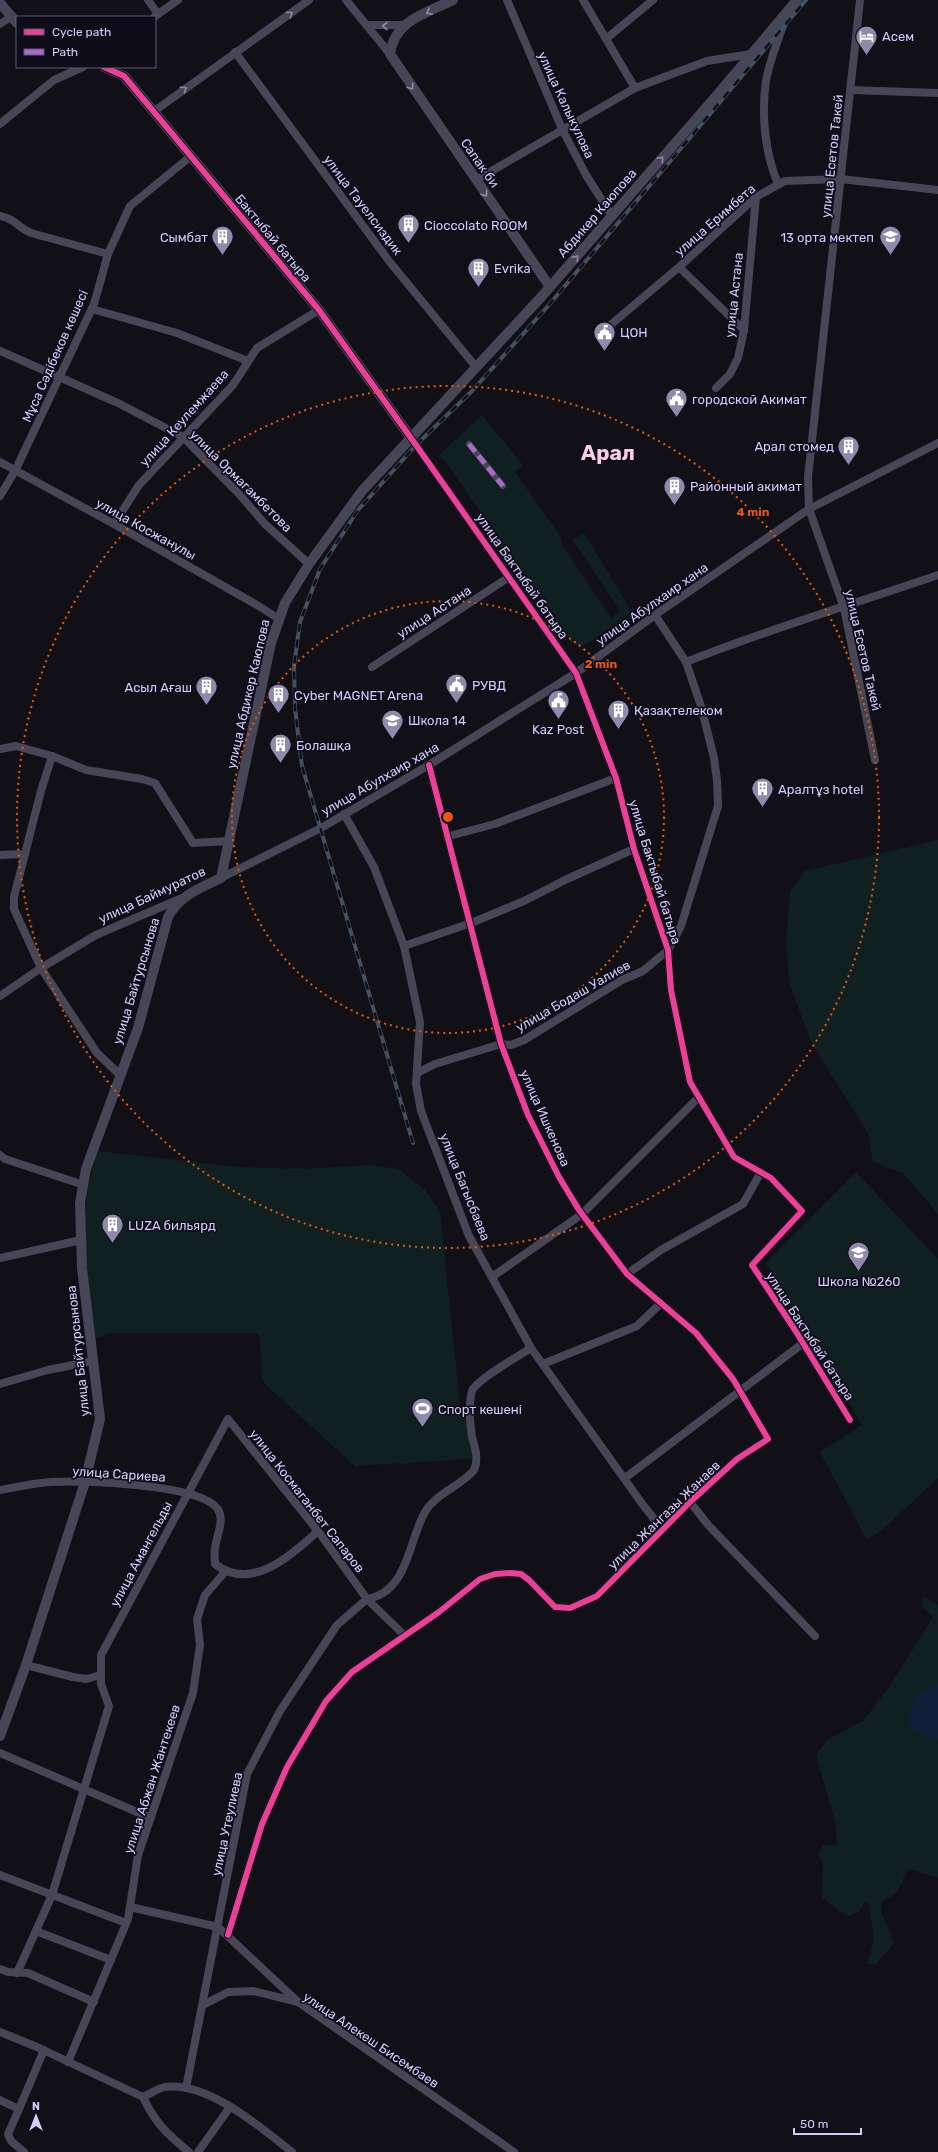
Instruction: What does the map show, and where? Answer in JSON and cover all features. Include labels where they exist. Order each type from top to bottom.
[{"type":"street","points":[[148,0],[156,16],[178,0]]},
{"type":"street","points":[[153,112],[309,0]]},
{"type":"street","points":[[346,0],[390,54]]},
{"type":"street","points":[[390,54],[393,39],[404,25],[453,0]]},
{"type":"street","name":"улица Калыкулова","points":[[507,0],[563,131],[586,175],[612,216]]},
{"type":"street","points":[[583,0],[635,88]]},
{"type":"street","points":[[606,39],[653,0]]},
{"type":"street","name":"Абдикер Каюпова","points":[[411,438],[550,287],[796,0]]},
{"type":"street","name":"улица Есетов Такей","points":[[860,0],[808,477],[809,509],[844,608],[875,760]]},
{"type":"street","points":[[0,3],[14,20],[0,24]]},
{"type":"street","points":[[778,184],[770,158],[764,128],[764,102],[766,80],[788,11]]},
{"type":"street","points":[[367,25],[404,25]]},
{"type":"street","name":"улица Тауелсиздик","points":[[235,52],[389,261],[476,368]]},
{"type":"street","name":"Сапак би","points":[[390,54],[550,287]]},
{"type":"street","points":[[476,180],[635,88],[707,61],[751,54]]},
{"type":"street","points":[[0,124],[54,80],[81,68]]},
{"type":"street","name":"Бактыбай батыра","points":[[106,68],[124,76],[319,310],[411,438]]},
{"type":"street","points":[[851,90],[938,94]]},
{"type":"street","name":"Мұса Сәдібеков көшесі","points":[[0,496],[15,471],[92,309],[108,254],[130,206],[191,156]]},
{"type":"street","name":"улица Еримбета","points":[[600,333],[679,267],[756,197],[785,181],[841,178],[938,190]]},
{"type":"street","name":"улица Астана","points":[[716,388],[730,374],[738,358],[744,330],[756,197]]},
{"type":"street","points":[[0,216],[12,218],[22,229],[31,233],[108,254]]},
{"type":"street","points":[[679,267],[744,330]]},
{"type":"street","points":[[92,309],[177,333],[248,361]]},
{"type":"street","name":"улица Кеулемжаева","points":[[114,524],[139,485],[233,385],[257,348],[319,310]]},
{"type":"street","name":"улица Ормагамбетова","points":[[0,351],[60,379],[118,403],[183,438],[239,494],[264,524],[309,564]]},
{"type":"street","name":"улица Абдикер Каюпова","points":[[221,878],[271,643],[278,619],[285,603],[309,564],[362,491],[411,438]]},
{"type":"street","name":"улица Бактыбай батыра","points":[[411,438],[576,673],[616,778],[634,849],[668,950],[671,990],[690,1082],[734,1157],[771,1178],[802,1211],[752,1265],[795,1330],[802,1344],[838,1397],[850,1420]]},
{"type":"street","name":"улица Абулхаир хана","points":[[321,828],[429,765],[576,673],[655,615],[809,509],[938,443]]},
{"type":"street","points":[[469,444],[503,486]]},
{"type":"street","name":"улица Косжанулы","points":[[0,462],[114,524],[257,605],[278,619]]},
{"type":"street","points":[[686,662],[740,640],[844,608],[938,575]]},
{"type":"street","name":"улица Астана","points":[[372,667],[509,577]]},
{"type":"street","points":[[655,615],[686,662],[701,706],[714,758],[717,780],[718,806],[681,926],[668,950]]},
{"type":"street","points":[[0,749],[16,746],[52,756],[86,770],[142,779],[155,784],[193,843],[229,841]]},
{"type":"street","name":"улица Байтурсынова","points":[[52,756],[41,791],[14,897],[14,909],[41,968],[96,1053],[120,1075]]},
{"type":"street","name":"улица Ишкенова","points":[[429,765],[449,836],[501,1044],[528,1115],[559,1177],[582,1214],[627,1274],[696,1333],[739,1390],[768,1438]]},
{"type":"street","points":[[449,836],[495,824],[616,778]]},
{"type":"street","name":"улица Багысбаева","points":[[344,814],[374,867],[404,946],[420,1022],[416,1084],[421,1111],[469,1236],[531,1348],[625,1478],[642,1505],[663,1530]]},
{"type":"street","name":"улица Баймуратов","points":[[0,996],[41,968],[96,935],[183,898],[321,828]]},
{"type":"street","points":[[404,946],[471,923],[524,901],[567,879],[634,849]]},
{"type":"street","points":[[0,855],[25,854]]},
{"type":"street","name":"улица Байтурсынова","points":[[0,1736],[26,1665],[85,1482],[100,1419],[82,1268],[80,1203],[84,1184],[89,1162],[139,1023],[168,917],[174,907],[183,898]]},
{"type":"street","name":"улица Бодаш Уалиев","points":[[417,1073],[435,1064],[501,1044],[511,1045],[524,1040],[622,980],[643,971],[668,950]]},
{"type":"street","points":[[492,1277],[582,1214],[699,1097]]},
{"type":"street","points":[[0,1155],[5,1159],[84,1184]]},
{"type":"street","points":[[627,1274],[661,1250],[729,1214],[743,1204],[761,1172]]},
{"type":"street","points":[[0,1258],[81,1240]]},
{"type":"street","points":[[543,1364],[637,1326],[661,1303]]},
{"type":"street","points":[[625,1478],[739,1390],[802,1344]]},
{"type":"street","name":"улица Утеулиева","points":[[186,2088],[247,1774],[280,1711],[337,1625],[367,1599],[381,1596],[400,1576],[426,1511],[435,1501],[474,1470],[476,1465],[476,1454],[469,1422],[472,1391],[485,1377],[531,1348]]},
{"type":"street","points":[[0,1384],[48,1370],[93,1361]]},
{"type":"street","name":"улица Космаганбет Сапаров","points":[[228,1419],[318,1531],[367,1599],[405,1636]]},
{"type":"street","name":"улица Амангельды","points":[[83,1788],[109,1706],[101,1684],[101,1655],[228,1419]]},
{"type":"street","name":"улица Жангазы Жанаев","points":[[405,1636],[480,1579],[495,1574],[521,1574],[529,1580],[555,1607],[562,1609],[575,1606],[597,1596],[690,1502],[737,1459],[768,1438]]},
{"type":"street","name":"улица Сариева","points":[[0,1490],[51,1482],[85,1482],[108,1483],[189,1492],[206,1498],[217,1508],[221,1517],[214,1549],[215,1564],[225,1572]]},
{"type":"street","points":[[690,1502],[708,1526],[814,1636]]},
{"type":"street","points":[[225,1572],[242,1576],[263,1570],[291,1556],[318,1531]]},
{"type":"street","name":"улица Абжан Жантекеев","points":[[68,2062],[126,1923],[138,1855],[194,1692],[200,1645],[197,1619],[204,1595],[225,1572]]},
{"type":"street","points":[[228,1935],[262,1824],[287,1767],[326,1701],[352,1672],[405,1636]]},
{"type":"street","points":[[26,1665],[86,1679],[101,1675]]},
{"type":"street","points":[[0,1752],[151,1818]]},
{"type":"street","points":[[17,1973],[52,1894],[83,1788]]},
{"type":"street","points":[[0,1874],[126,1923]]},
{"type":"street","points":[[130,1906],[218,1927],[298,2002]]},
{"type":"street","points":[[36,1931],[111,1960]]},
{"type":"street","points":[[0,1969],[17,1973],[28,1973],[94,2002]]},
{"type":"street","name":"улица Алекеш Бисембаев","points":[[203,2005],[228,1992],[253,1991],[298,2002],[514,2152]]},
{"type":"street","points":[[0,2032],[44,2050],[143,2097],[152,2116],[162,2129],[189,2152]]},
{"type":"street","points":[[24,2152],[10,2141],[8,2134],[44,2050]]},
{"type":"street","points":[[143,2097],[164,2087],[186,2088],[212,2097],[255,2123],[292,2152]]},
{"type":"street","points":[[0,2100],[20,2109]]},
{"type":"street","points":[[198,2152],[230,2108]]},
{"type":"shaded area","points":[[482,415],[523,465],[515,472],[562,539],[562,545],[611,618],[620,611],[573,540],[584,533],[632,612],[587,644],[579,646],[572,643],[446,462],[438,456]]},
{"type":"shaded area","points":[[938,840],[938,1214],[903,1173],[873,1162],[868,1133],[811,1042],[790,985],[786,945],[790,892],[805,871]]},
{"type":"shaded area","points":[[97,1151],[239,1167],[302,1169],[367,1165],[399,1169],[425,1190],[440,1211],[460,1405],[469,1414],[473,1456],[470,1459],[355,1466],[265,1384],[262,1378],[260,1337],[257,1333],[109,1333],[95,1339],[90,1302],[85,1227],[88,1189]]},
{"type":"shaded area","points":[[856,1172],[938,1259],[938,1478],[882,1530],[867,1540],[820,1452],[862,1425],[766,1263]]},
{"type":"shaded area","points":[[924,1596],[938,1605],[938,1878],[911,1869],[905,1873],[898,1891],[881,1902],[881,1911],[894,1943],[876,1964],[867,1964],[874,1941],[869,1904],[864,1902],[859,1912],[849,1916],[840,1912],[822,1897],[823,1864],[818,1855],[822,1845],[837,1845],[836,1825],[816,1755],[827,1740],[863,1721],[890,1686],[933,1617],[922,1606]]},
{"type":"water","points":[[938,1682],[938,1740],[908,1729],[908,1715],[916,1696]]},
{"type":"railway","points":[[413,1143],[302,766],[295,708],[294,666],[300,622],[320,569],[358,510],[416,445],[472,391],[548,306],[806,0]]},
{"type":"marked path","points":[[469,444],[503,486]]},
{"type":"cycle path","points":[[106,68],[124,76],[319,310],[576,673],[616,778],[634,849],[668,950],[671,990],[690,1082],[734,1157],[771,1178],[802,1211],[752,1265],[795,1330],[850,1420]]},
{"type":"cycle path","points":[[228,1935],[262,1824],[287,1767],[326,1701],[352,1672],[439,1612],[480,1579],[495,1574],[521,1574],[529,1580],[555,1607],[570,1608],[597,1596],[690,1502],[737,1459],[768,1439],[733,1379],[696,1333],[627,1274],[579,1210],[559,1177],[528,1115],[501,1044],[429,765]]},
{"type":"place","name":"Асем","points":[[866,56]]},
{"type":"place","name":"Cioccolato ROOM","points":[[409,244]]},
{"type":"place","name":"Сымбат","points":[[223,256]]},
{"type":"place","name":"13 орта мектеп","points":[[890,256]]},
{"type":"place","name":"Evrika","points":[[479,288]]},
{"type":"place","name":"ЦОН","points":[[604,352]]},
{"type":"place","name":"городской Акимат","points":[[677,418]]},
{"type":"place","name":"Арал стомед","points":[[849,466]]},
{"type":"place","name":"Районный акимат","points":[[674,506]]},
{"type":"place","name":"РУВД","points":[[457,704]]},
{"type":"place","name":"Асыл Ағаш","points":[[207,706]]},
{"type":"place","name":"Cyber MAGNET Arena","points":[[279,714]]},
{"type":"place","name":"Kaz Post","points":[[558,720]]},
{"type":"place","name":"Қазақтелеком","points":[[619,730]]},
{"type":"place","name":"Школа 14","points":[[393,740]]},
{"type":"place","name":"Болашқа","points":[[281,764]]},
{"type":"place","name":"Аралтұз hotel","points":[[763,808]]},
{"type":"place","name":"LUZA бильярд","points":[[113,1244]]},
{"type":"place","name":"Школа №260","points":[[859,1272]]},
{"type":"place","name":"Спорт кешені","points":[[422,1428]]},
{"type":"district","name":"Арал","points":[[608,452]]}]
